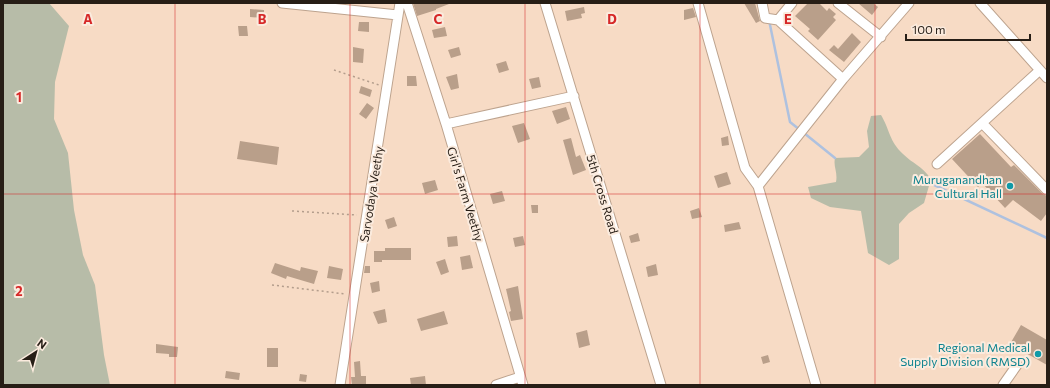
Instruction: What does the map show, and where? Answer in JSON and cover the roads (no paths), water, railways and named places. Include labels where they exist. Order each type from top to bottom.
[{"type":"street","points":[[282,3],[398,15]]},
{"type":"street","name":"Sarvodaya Veethy","points":[[340,385],[400,3]]},
{"type":"street","name":"Girl's Farm Veethy","points":[[407,3],[446,124],[522,381]]},
{"type":"street","name":"5th Cross Road","points":[[545,3],[661,385]]},
{"type":"street","points":[[698,3],[746,168],[758,186],[816,385]]},
{"type":"street","points":[[762,3],[765,18],[778,20],[843,79]]},
{"type":"street","points":[[778,20],[792,3]]},
{"type":"street","points":[[838,3],[881,37]]},
{"type":"street","points":[[758,186],[843,79],[909,3]]},
{"type":"street","points":[[980,3],[1047,78]]},
{"type":"street","points":[[937,164],[1040,70]]},
{"type":"street","points":[[446,124],[574,96]]},
{"type":"street","points":[[982,123],[1047,190]]},
{"type":"street","points":[[1003,385],[1017,365]]},
{"type":"street","points":[[496,385],[522,381]]},
{"type":"waterway","points":[[769,20],[790,122],[800,130]]},
{"type":"waterway","points":[[804,133],[835,158]]},
{"type":"waterway","points":[[930,183],[1047,238]]},
{"type":"place","name":"Muruganandhan Cultural Hall","points":[[1010,186]]},
{"type":"place","name":"Regional Medical Supply Division (RMSD)","points":[[1038,354]]}]
